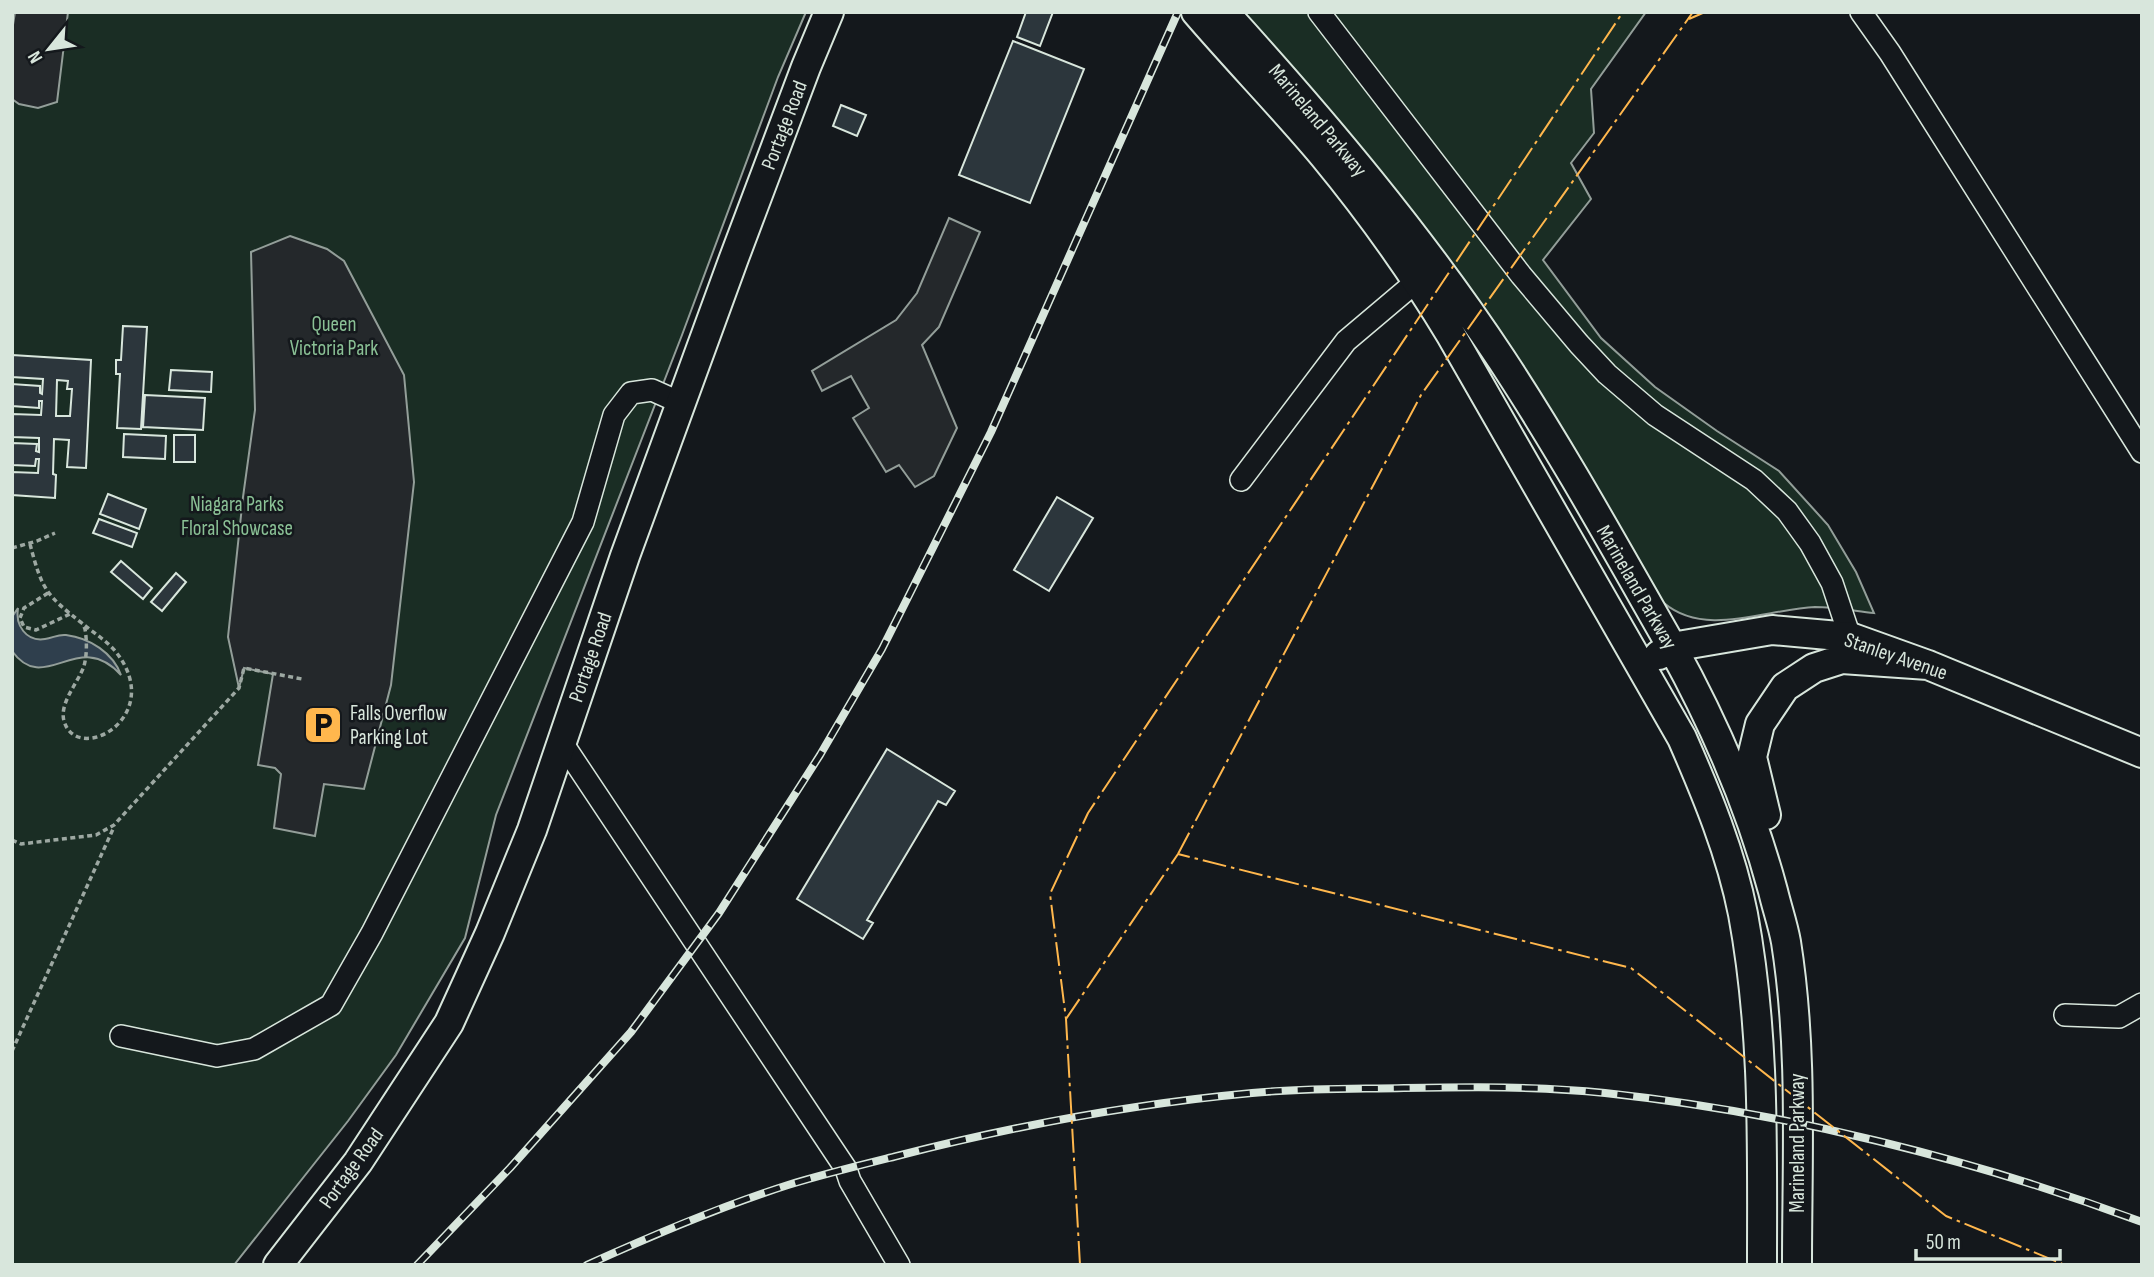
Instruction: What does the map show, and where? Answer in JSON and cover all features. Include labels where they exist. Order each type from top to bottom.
[{"type":"main road","points":[[791,106],[799,65],[816,12]]},
{"type":"main road","name":"Portage Road","points":[[278,1265],[358,1162],[449,1023],[490,933],[532,830],[603,618],[681,403],[791,106],[829,12]]},
{"type":"main road","name":"Marineland Parkway","points":[[1196,12],[1325,157],[1385,234],[1417,281],[1670,714],[1693,763],[1727,852],[1742,912],[1754,984],[1763,1090],[1760,1258]]},
{"type":"main road","name":"Marineland Parkway","points":[[1224,12],[1343,146],[1479,326],[1548,435],[1672,647],[1699,695],[1728,758],[1763,853],[1786,942],[1799,1076],[1797,1265]]},
{"type":"main road","name":"Stanley Avenue","points":[[1641,665],[1672,647],[1772,630],[1850,637],[1928,665],[2142,752]]},
{"type":"main road","points":[[1799,1076],[1801,978],[1789,892],[1752,757],[1760,724],[1785,687],[1814,668],[1842,659],[1928,665]]},
{"type":"street","points":[[1319,12],[1521,275],[1607,374],[1655,415],[1754,480],[1787,510],[1810,543],[1832,583],[1850,637]]},
{"type":"street","points":[[1861,12],[1898,65],[2142,452]]},
{"type":"street","points":[[1241,480],[1346,341],[1417,281]]},
{"type":"street","points":[[121,1036],[217,1056],[254,1049],[331,1005],[372,933],[583,522],[614,415],[631,393],[652,390],[681,403]]},
{"type":"street","points":[[561,741],[846,1169],[850,1181],[899,1265]]},
{"type":"street","points":[[2065,1015],[2119,1017],[2142,1004]]},
{"type":"path","points":[[12,548],[30,544],[55,533]]},
{"type":"path","points":[[30,544],[39,579],[48,593],[115,651],[126,669],[132,690],[129,709],[119,724],[104,735],[88,738],[78,737],[71,732],[64,717],[65,706],[85,658],[83,624]]},
{"type":"path","points":[[48,593],[22,611],[20,620],[24,627],[36,630],[71,614]]},
{"type":"path","points":[[12,1051],[114,825],[239,688],[244,668],[302,679]]},
{"type":"path","points":[[12,840],[21,844],[96,835],[114,825]]},
{"type":"green space","name":"Queen Victoria Park","points":[[12,12],[806,12],[778,77],[682,335],[496,815],[465,938],[396,1055],[348,1121],[234,1265],[12,1265]]},
{"type":"green space","points":[[1237,12],[1646,12],[1591,89],[1594,133],[1571,163],[1591,199],[1543,260],[1601,338],[1655,387],[1779,471],[1828,525],[1856,572],[1874,613],[1815,607],[1737,619],[1698,619],[1680,613],[1656,596],[1616,532]]},
{"type":"shaded area","points":[[15,12],[68,12],[57,102],[38,108],[19,104],[12,99],[12,31]]},
{"type":"shaded area","points":[[949,218],[980,232],[939,327],[922,345],[957,428],[934,476],[915,487],[899,465],[886,472],[853,418],[869,408],[851,376],[822,391],[812,371],[896,320],[917,293]]},
{"type":"shaded area","points":[[290,236],[327,249],[344,261],[404,375],[414,482],[391,685],[364,789],[324,784],[315,836],[274,828],[281,774],[275,768],[258,765],[273,674],[244,668],[239,688],[228,637],[255,410],[251,252]]},
{"type":"water","points":[[18,608],[20,626],[27,635],[38,639],[63,635],[84,639],[106,653],[121,675],[105,662],[90,657],[50,666],[37,667],[24,663],[12,651],[12,617]]},
{"type":"building","points":[[1026,12],[1053,12],[1040,46],[1017,37]]},
{"type":"building","points":[[1013,41],[1084,69],[1030,203],[959,175]]},
{"type":"building","points":[[841,105],[866,115],[857,136],[833,126]]},
{"type":"building","points":[[123,326],[147,327],[141,429],[117,428],[120,374],[116,374],[116,360],[121,360]]},
{"type":"building","points":[[12,355],[91,360],[86,468],[67,467],[69,440],[54,439],[55,498],[12,495],[12,472],[38,473],[39,459],[36,459],[35,466],[12,465],[12,443],[37,444],[36,451],[39,452],[39,438],[12,437],[12,414],[41,415],[42,401],[39,401],[39,408],[12,406],[12,384],[40,386],[42,394],[43,379],[12,377]],"holes":[[[57,380],[68,381],[67,389],[72,389],[70,416],[56,416]]]},
{"type":"building","points":[[171,370],[212,372],[211,392],[169,390]]},
{"type":"building","points":[[145,395],[205,398],[203,430],[143,427]]},
{"type":"building","points":[[124,434],[166,436],[165,459],[123,457]]},
{"type":"building","points":[[174,435],[195,435],[195,462],[174,462]]},
{"type":"building","points":[[108,494],[146,509],[139,529],[100,514]]},
{"type":"building","points":[[1057,497],[1093,518],[1049,591],[1014,570]]},
{"type":"building","points":[[99,519],[137,533],[132,547],[93,533]]},
{"type":"building","points":[[121,561],[152,588],[143,599],[111,572]]},
{"type":"building","points":[[176,573],[186,582],[162,611],[151,602]]},
{"type":"building","points":[[887,749],[955,791],[946,805],[938,801],[867,920],[873,923],[863,939],[797,899]]},
{"type":"railway","points":[[417,1265],[510,1168],[631,1032],[719,913],[820,755],[882,649],[991,432],[1178,12]]},
{"type":"railway","points":[[587,1265],[686,1222],[788,1185],[941,1145],[1118,1110],[1207,1098],[1309,1089],[1530,1088],[1673,1101],[1741,1112],[1878,1141],[2012,1178],[2142,1222]]},
{"type":"power","points":[[1080,1265],[1066,1019],[1050,894],[1088,813],[1623,12]]},
{"type":"power","points":[[1178,854],[1421,395],[1693,12]]},
{"type":"power","points":[[1689,19],[1705,12]]},
{"type":"power","points":[[1066,1019],[1178,854],[1631,968],[1946,1216],[2065,1265]]},
{"type":"place","name":"Falls Overflow Parking Lot","points":[[323,725]]},
{"type":"park label","name":"Niagara Parks Floral Showcase","points":[[237,516]]}]
